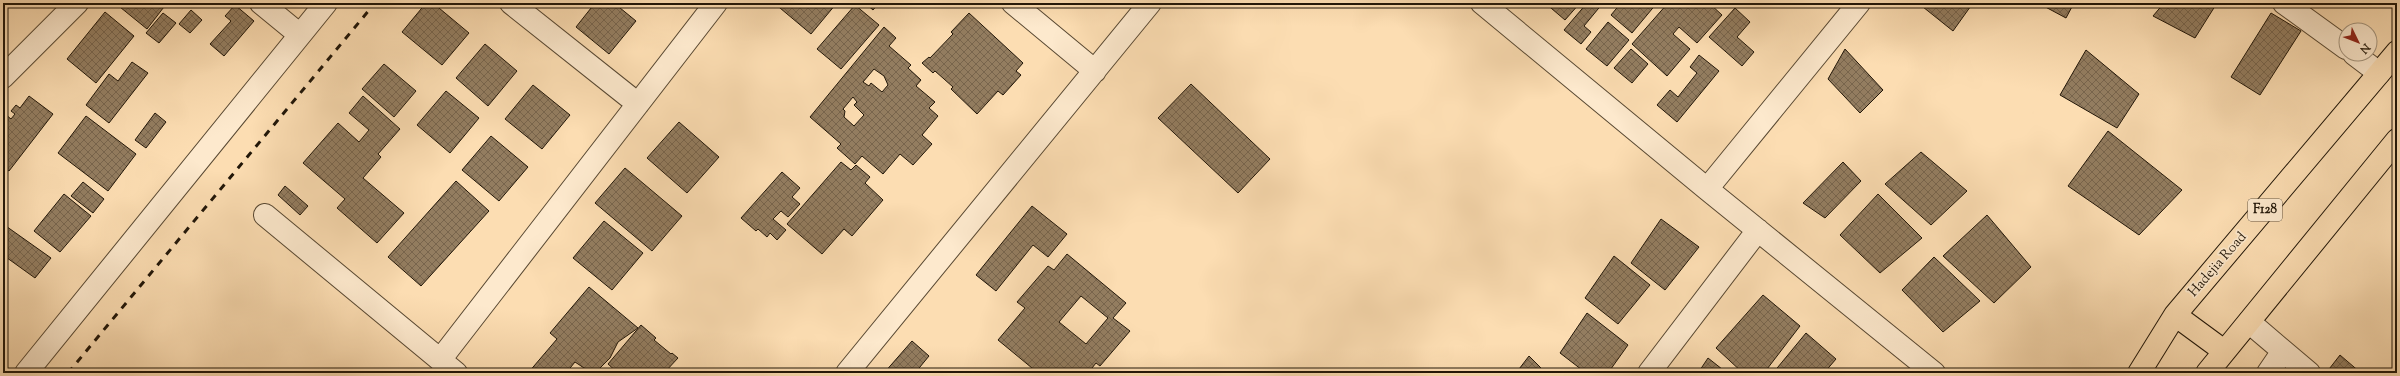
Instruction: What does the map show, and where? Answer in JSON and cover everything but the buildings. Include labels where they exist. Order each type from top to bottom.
[{"type":"main road","name":"Hadejia Road","points":[[2139,373],[2175,315],[2397,52]]},
{"type":"main road","points":[[2207,373],[2397,140]]},
{"type":"main road","points":[[2175,315],[2224,351]]},
{"type":"street","points":[[3,78],[77,3]]},
{"type":"street","points":[[262,3],[300,35]]},
{"type":"street","points":[[26,373],[326,3]]},
{"type":"street","points":[[511,3],[638,104]]},
{"type":"street","points":[[265,215],[448,366],[638,104],[716,3]]},
{"type":"street","points":[[1013,3],[1095,72]]},
{"type":"street","points":[[847,373],[1150,3]]},
{"type":"street","points":[[1482,3],[1707,189],[1934,373]]},
{"type":"street","points":[[1707,189],[1859,3]]},
{"type":"street","points":[[2284,3],[2338,42]]},
{"type":"street","points":[[2365,62],[2380,73]]},
{"type":"street","points":[[1649,373],[1758,230]]},
{"type":"street","points":[[2249,322],[2309,373]]},
{"type":"street","points":[[2268,373],[2283,351]]},
{"type":"railway","points":[[68,373],[375,3]]}]
